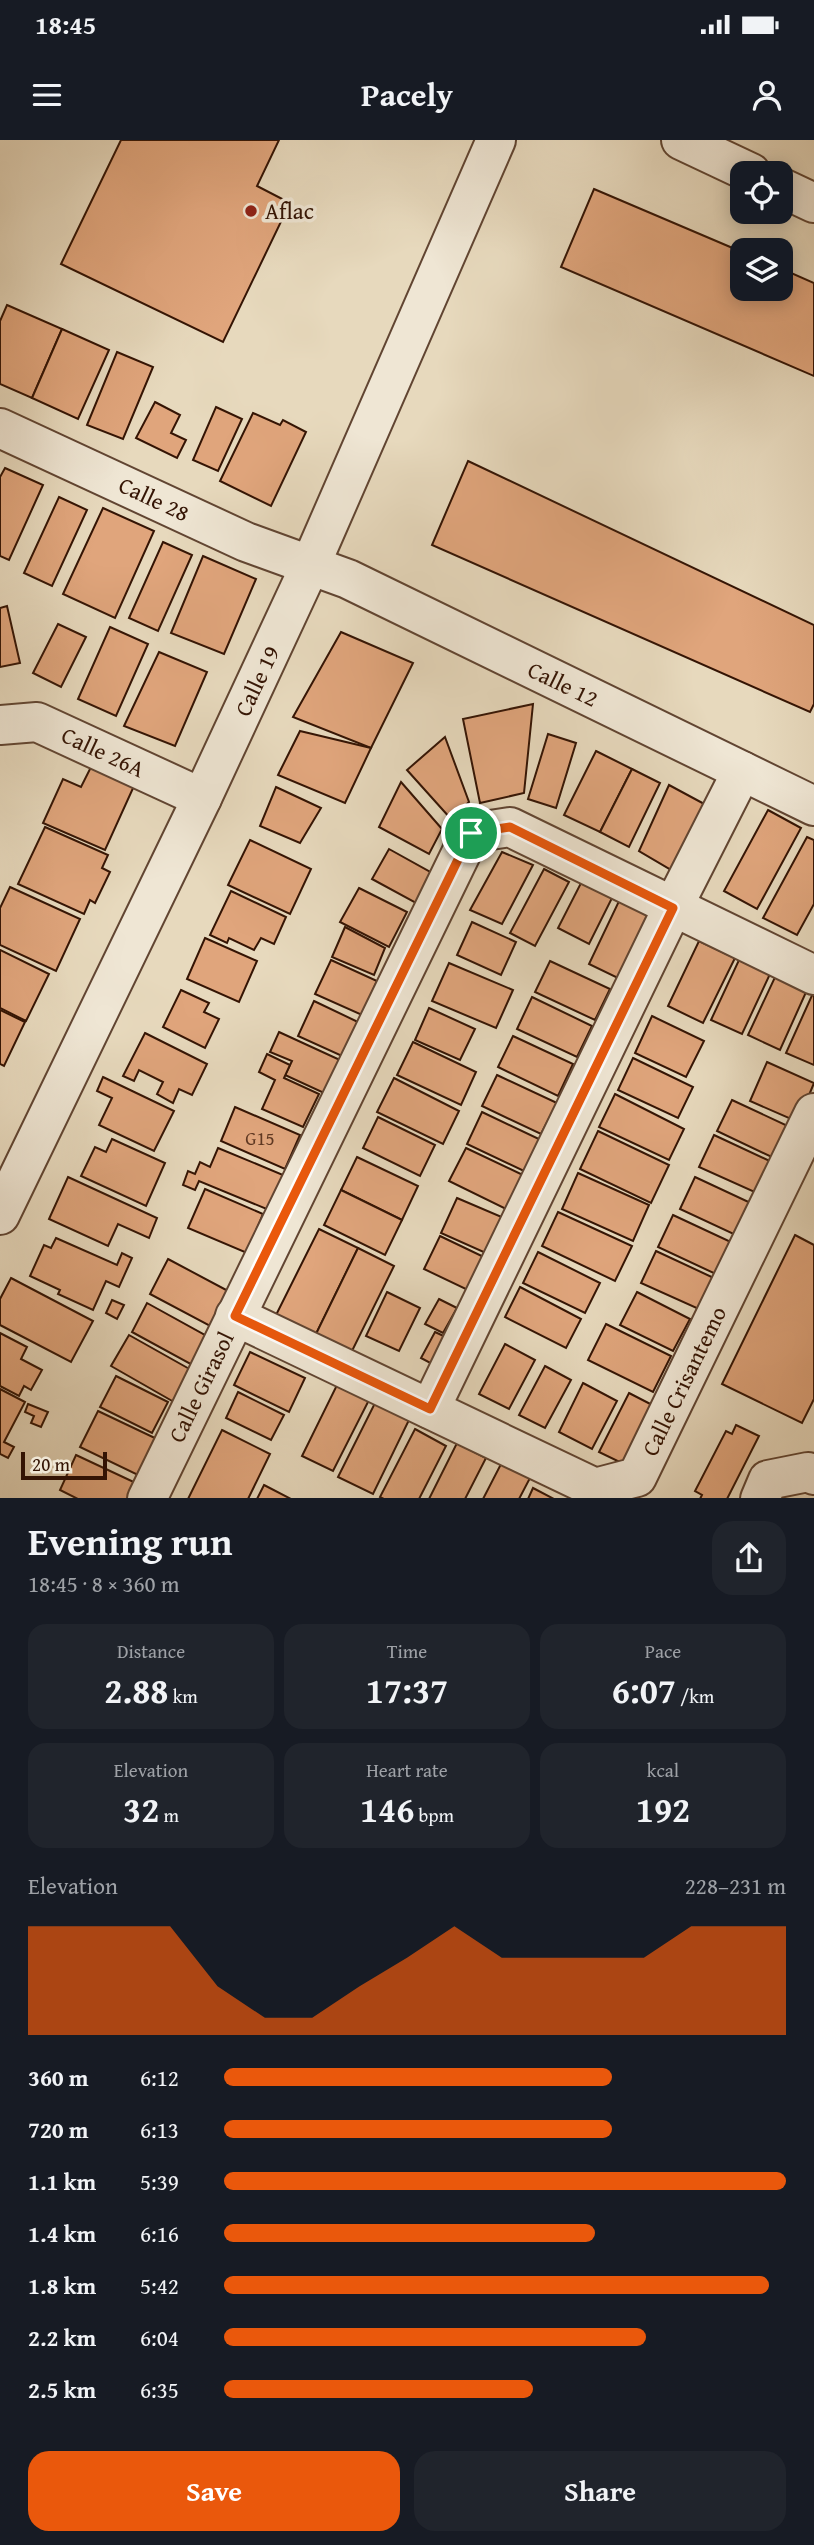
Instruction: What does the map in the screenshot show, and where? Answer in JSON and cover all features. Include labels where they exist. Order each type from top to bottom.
[{"type":"street","name":"Calle 19","points":[[0,1215],[202,798],[310,566],[496,140]]},
{"type":"street","points":[[681,140],[730,163]]},
{"type":"street","points":[[793,193],[814,203]]},
{"type":"street","name":"Calle 28","points":[[0,428],[246,541],[310,566]]},
{"type":"street","name":"Calle 12","points":[[310,566],[348,579],[814,806]]},
{"type":"street","name":"Calle 26A","points":[[0,725],[37,722],[202,798]]},
{"type":"street","points":[[430,1409],[742,771]]},
{"type":"street","name":"Calle Girasol","points":[[147,1498],[471,833],[510,827],[673,908]]},
{"type":"street","points":[[673,908],[814,975]]},
{"type":"street","name":"Calle Crisantemo","points":[[235,1316],[595,1488],[637,1477],[814,1113]]},
{"type":"street","points":[[760,1498],[768,1480],[808,1472],[814,1475]]},
{"type":"building","points":[[121,140],[279,140],[257,186],[290,203],[223,342],[61,264]]},
{"type":"building","points":[[594,189],[730,247],[730,301],[793,301],[793,274],[814,283],[814,376],[561,267]]},
{"type":"building","points":[[7,305],[62,329],[32,398],[0,384],[0,321]]},
{"type":"building","points":[[62,329],[109,350],[78,419],[32,398]]},
{"type":"building","points":[[117,352],[153,367],[123,439],[87,425]]},
{"type":"building","points":[[155,402],[180,415],[171,433],[186,440],[177,458],[136,438]]},
{"type":"building","points":[[216,407],[242,419],[218,471],[193,460]]},
{"type":"building","points":[[253,413],[280,425],[283,420],[306,432],[271,506],[220,481]]},
{"type":"building","points":[[468,461],[814,625],[814,704],[810,712],[432,545]]},
{"type":"building","points":[[5,468],[43,485],[9,560],[0,556],[0,477]]},
{"type":"building","points":[[59,497],[87,510],[52,586],[24,573]]},
{"type":"building","points":[[103,508],[154,531],[115,618],[63,594]]},
{"type":"building","points":[[163,542],[192,555],[158,631],[129,618]]},
{"type":"building","points":[[203,556],[256,579],[224,654],[171,633]]},
{"type":"building","points":[[7,606],[20,663],[0,667],[0,608]]},
{"type":"building","points":[[58,624],[86,637],[61,687],[33,673]]},
{"type":"building","points":[[110,627],[148,644],[116,716],[78,699]]},
{"type":"building","points":[[341,632],[413,663],[371,748],[293,717]]},
{"type":"building","points":[[159,652],[207,672],[175,746],[124,726]]},
{"type":"building","points":[[533,704],[524,793],[480,803],[463,719]]},
{"type":"building","points":[[300,731],[371,748],[345,803],[278,775]]},
{"type":"building","points":[[548,734],[576,743],[556,808],[528,799]]},
{"type":"building","points":[[445,737],[469,802],[451,819],[407,770]]},
{"type":"building","points":[[596,751],[632,769],[600,832],[564,815]]},
{"type":"building","points":[[91,767],[134,786],[105,850],[43,823],[63,779],[81,787]]},
{"type":"building","points":[[632,769],[660,783],[629,847],[600,832]]},
{"type":"building","points":[[401,782],[442,829],[429,854],[379,827]]},
{"type":"building","points":[[669,785],[708,806],[673,871],[639,851]]},
{"type":"building","points":[[276,787],[321,808],[300,843],[260,826]]},
{"type":"building","points":[[768,810],[801,828],[757,909],[724,891]]},
{"type":"building","points":[[45,827],[108,855],[102,868],[110,872],[95,903],[90,900],[84,914],[18,884]]},
{"type":"building","points":[[807,837],[814,840],[814,904],[797,935],[763,918]]},
{"type":"building","points":[[250,840],[311,869],[290,914],[228,885]]},
{"type":"building","points":[[389,849],[432,873],[416,903],[372,879]]},
{"type":"building","points":[[502,852],[533,865],[502,924],[470,910]]},
{"type":"building","points":[[544,869],[569,882],[535,946],[510,933]]},
{"type":"building","points":[[581,883],[612,898],[589,944],[558,928]]},
{"type":"building","points":[[10,887],[80,919],[56,971],[0,945],[0,908]]},
{"type":"building","points":[[359,888],[407,912],[389,947],[340,922]]},
{"type":"building","points":[[231,891],[286,917],[274,944],[261,938],[254,950],[229,938],[227,943],[210,935]]},
{"type":"building","points":[[620,899],[656,916],[624,981],[589,964]]},
{"type":"building","points":[[472,922],[516,942],[501,975],[457,955]]},
{"type":"building","points":[[345,927],[385,948],[374,975],[332,957]]},
{"type":"building","points":[[205,938],[257,961],[239,1002],[187,979]]},
{"type":"building","points":[[699,941],[735,958],[703,1023],[668,1006]]},
{"type":"building","points":[[0,950],[49,974],[26,1021],[0,1008]]},
{"type":"building","points":[[331,960],[377,981],[362,1015],[315,994]]},
{"type":"building","points":[[739,960],[770,974],[742,1034],[711,1020]]},
{"type":"building","points":[[550,961],[610,989],[595,1020],[535,992]]},
{"type":"building","points":[[449,963],[513,990],[496,1028],[432,1001]]},
{"type":"building","points":[[776,975],[807,990],[780,1050],[748,1035]]},
{"type":"building","points":[[181,990],[209,1003],[204,1012],[219,1019],[205,1048],[163,1027]]},
{"type":"building","points":[[814,991],[814,1065],[786,1053]]},
{"type":"building","points":[[532,997],[592,1026],[577,1057],[517,1029]]},
{"type":"building","points":[[314,1001],[358,1022],[342,1056],[298,1036]]},
{"type":"building","points":[[429,1008],[475,1029],[460,1060],[415,1040]]},
{"type":"building","points":[[0,1010],[25,1022],[4,1066],[0,1064]]},
{"type":"building","points":[[652,1016],[704,1041],[686,1077],[635,1053]]},
{"type":"building","points":[[279,1032],[340,1060],[324,1093],[285,1075],[292,1061],[270,1052]]},
{"type":"building","points":[[145,1033],[207,1064],[192,1095],[179,1089],[173,1103],[157,1094],[163,1082],[139,1070],[134,1081],[123,1076]]},
{"type":"building","points":[[513,1036],[573,1064],[558,1096],[498,1067]]},
{"type":"building","points":[[413,1042],[476,1072],[461,1105],[397,1075]]},
{"type":"building","points":[[267,1054],[290,1065],[284,1078],[319,1094],[303,1127],[262,1109],[275,1080],[259,1072]]},
{"type":"building","points":[[633,1058],[693,1087],[678,1118],[618,1090]]},
{"type":"building","points":[[767,1062],[814,1083],[798,1122],[750,1101]]},
{"type":"building","points":[[497,1075],[557,1103],[541,1134],[482,1106]]},
{"type":"building","points":[[103,1077],[174,1111],[154,1151],[99,1125],[112,1098],[97,1091]]},
{"type":"building","points":[[394,1078],[459,1111],[443,1144],[377,1112]]},
{"type":"building","points":[[615,1094],[684,1129],[669,1160],[599,1127]]},
{"type":"building","points":[[732,1100],[792,1128],[776,1159],[717,1131]]},
{"type":"building","points":[[235,1107],[300,1135],[285,1169],[221,1141]]},
{"type":"building","points":[[482,1112],[541,1140],[526,1172],[467,1144]]},
{"type":"building","points":[[378,1117],[435,1145],[420,1176],[363,1148]]},
{"type":"building","points":[[598,1131],[669,1165],[651,1203],[580,1169]]},
{"type":"building","points":[[714,1135],[774,1163],[759,1194],[699,1167]]},
{"type":"building","points":[[112,1139],[165,1163],[146,1206],[81,1176],[95,1147],[106,1152]]},
{"type":"building","points":[[218,1148],[283,1175],[269,1210],[199,1181],[195,1190],[183,1185],[188,1171],[195,1174],[200,1162],[210,1167]]},
{"type":"building","points":[[466,1148],[525,1176],[508,1210],[449,1181]]},
{"type":"building","points":[[357,1157],[418,1186],[402,1220],[341,1190]]},
{"type":"building","points":[[578,1173],[649,1205],[633,1241],[562,1209]]},
{"type":"building","points":[[68,1177],[157,1218],[149,1238],[118,1224],[108,1246],[49,1219]]},
{"type":"building","points":[[695,1177],[755,1205],[740,1237],[680,1209]]},
{"type":"building","points":[[205,1189],[263,1214],[247,1253],[188,1228]]},
{"type":"building","points":[[341,1190],[402,1220],[385,1255],[324,1225]]},
{"type":"building","points":[[457,1198],[504,1218],[488,1254],[441,1233]]},
{"type":"building","points":[[558,1212],[632,1246],[615,1281],[542,1246]]},
{"type":"building","points":[[673,1215],[733,1243],[718,1275],[658,1247]]},
{"type":"building","points":[[319,1229],[358,1248],[315,1336],[275,1317]]},
{"type":"building","points":[[795,1235],[814,1245],[814,1399],[802,1423],[722,1384]]},
{"type":"building","points":[[440,1236],[488,1259],[472,1292],[424,1269]]},
{"type":"building","points":[[56,1238],[117,1265],[122,1253],[132,1258],[119,1287],[106,1281],[93,1310],[58,1294],[60,1290],[30,1276],[44,1245],[51,1248]]},
{"type":"building","points":[[358,1248],[394,1266],[351,1353],[315,1336]]},
{"type":"building","points":[[656,1251],[716,1279],[701,1310],[641,1283]]},
{"type":"building","points":[[538,1252],[600,1283],[585,1313],[523,1283]]},
{"type":"building","points":[[168,1259],[230,1292],[212,1327],[150,1294]]},
{"type":"building","points":[[11,1278],[93,1321],[71,1362],[0,1325],[0,1299]]},
{"type":"building","points":[[520,1287],[581,1319],[566,1348],[505,1317]]},
{"type":"building","points":[[387,1292],[420,1308],[399,1351],[366,1336]]},
{"type":"building","points":[[637,1292],[690,1319],[673,1351],[620,1325]]},
{"type":"building","points":[[439,1299],[457,1308],[443,1333],[425,1324]]},
{"type":"building","points":[[112,1300],[124,1305],[117,1319],[106,1313]]},
{"type":"building","points":[[147,1303],[212,1339],[196,1367],[132,1332]]},
{"type":"building","points":[[606,1324],[671,1356],[653,1392],[588,1360]]},
{"type":"building","points":[[435,1332],[448,1338],[434,1365],[421,1358]]},
{"type":"building","points":[[0,1333],[27,1347],[21,1359],[42,1370],[31,1390],[24,1386],[19,1396],[0,1386]]},
{"type":"building","points":[[129,1335],[193,1371],[174,1402],[111,1366]]},
{"type":"building","points":[[505,1344],[535,1360],[509,1409],[479,1394]]},
{"type":"building","points":[[250,1352],[305,1378],[289,1412],[234,1385]]},
{"type":"building","points":[[545,1366],[571,1380],[545,1428],[519,1415]]},
{"type":"building","points":[[116,1376],[168,1402],[152,1433],[100,1407]]},
{"type":"building","points":[[583,1383],[617,1401],[592,1449],[559,1432]]},
{"type":"building","points":[[337,1385],[369,1400],[333,1471],[302,1456]]},
{"type":"building","points":[[0,1389],[25,1402],[4,1442],[14,1447],[8,1458],[0,1454]]},
{"type":"building","points":[[238,1392],[284,1415],[271,1440],[226,1418]]},
{"type":"building","points":[[629,1393],[662,1410],[632,1468],[599,1452]]},
{"type":"building","points":[[375,1403],[409,1420],[373,1494],[338,1477]]},
{"type":"building","points":[[28,1404],[48,1412],[41,1427],[31,1423],[34,1416],[25,1412]]},
{"type":"building","points":[[98,1411],[157,1439],[140,1476],[80,1447]]},
{"type":"building","points":[[736,1425],[759,1436],[728,1498],[700,1498],[702,1495],[695,1491],[726,1431],[732,1434]]},
{"type":"building","points":[[415,1429],[446,1446],[420,1498],[380,1497]]},
{"type":"building","points":[[222,1430],[270,1454],[248,1498],[188,1498]]},
{"type":"building","points":[[457,1443],[486,1458],[466,1498],[430,1498]]},
{"type":"building","points":[[76,1455],[138,1484],[131,1498],[76,1498],[60,1490]]},
{"type":"building","points":[[501,1464],[530,1478],[520,1498],[484,1498]]},
{"type":"building","points":[[264,1485],[289,1498],[258,1498]]},
{"type":"building","points":[[533,1488],[552,1498],[528,1498]]},
{"type":"place","name":"Aflac","points":[[251,211]]},
{"type":"route","points":[[510,827],[673,908],[430,1409],[235,1316],[471,833],[510,827]]}]
